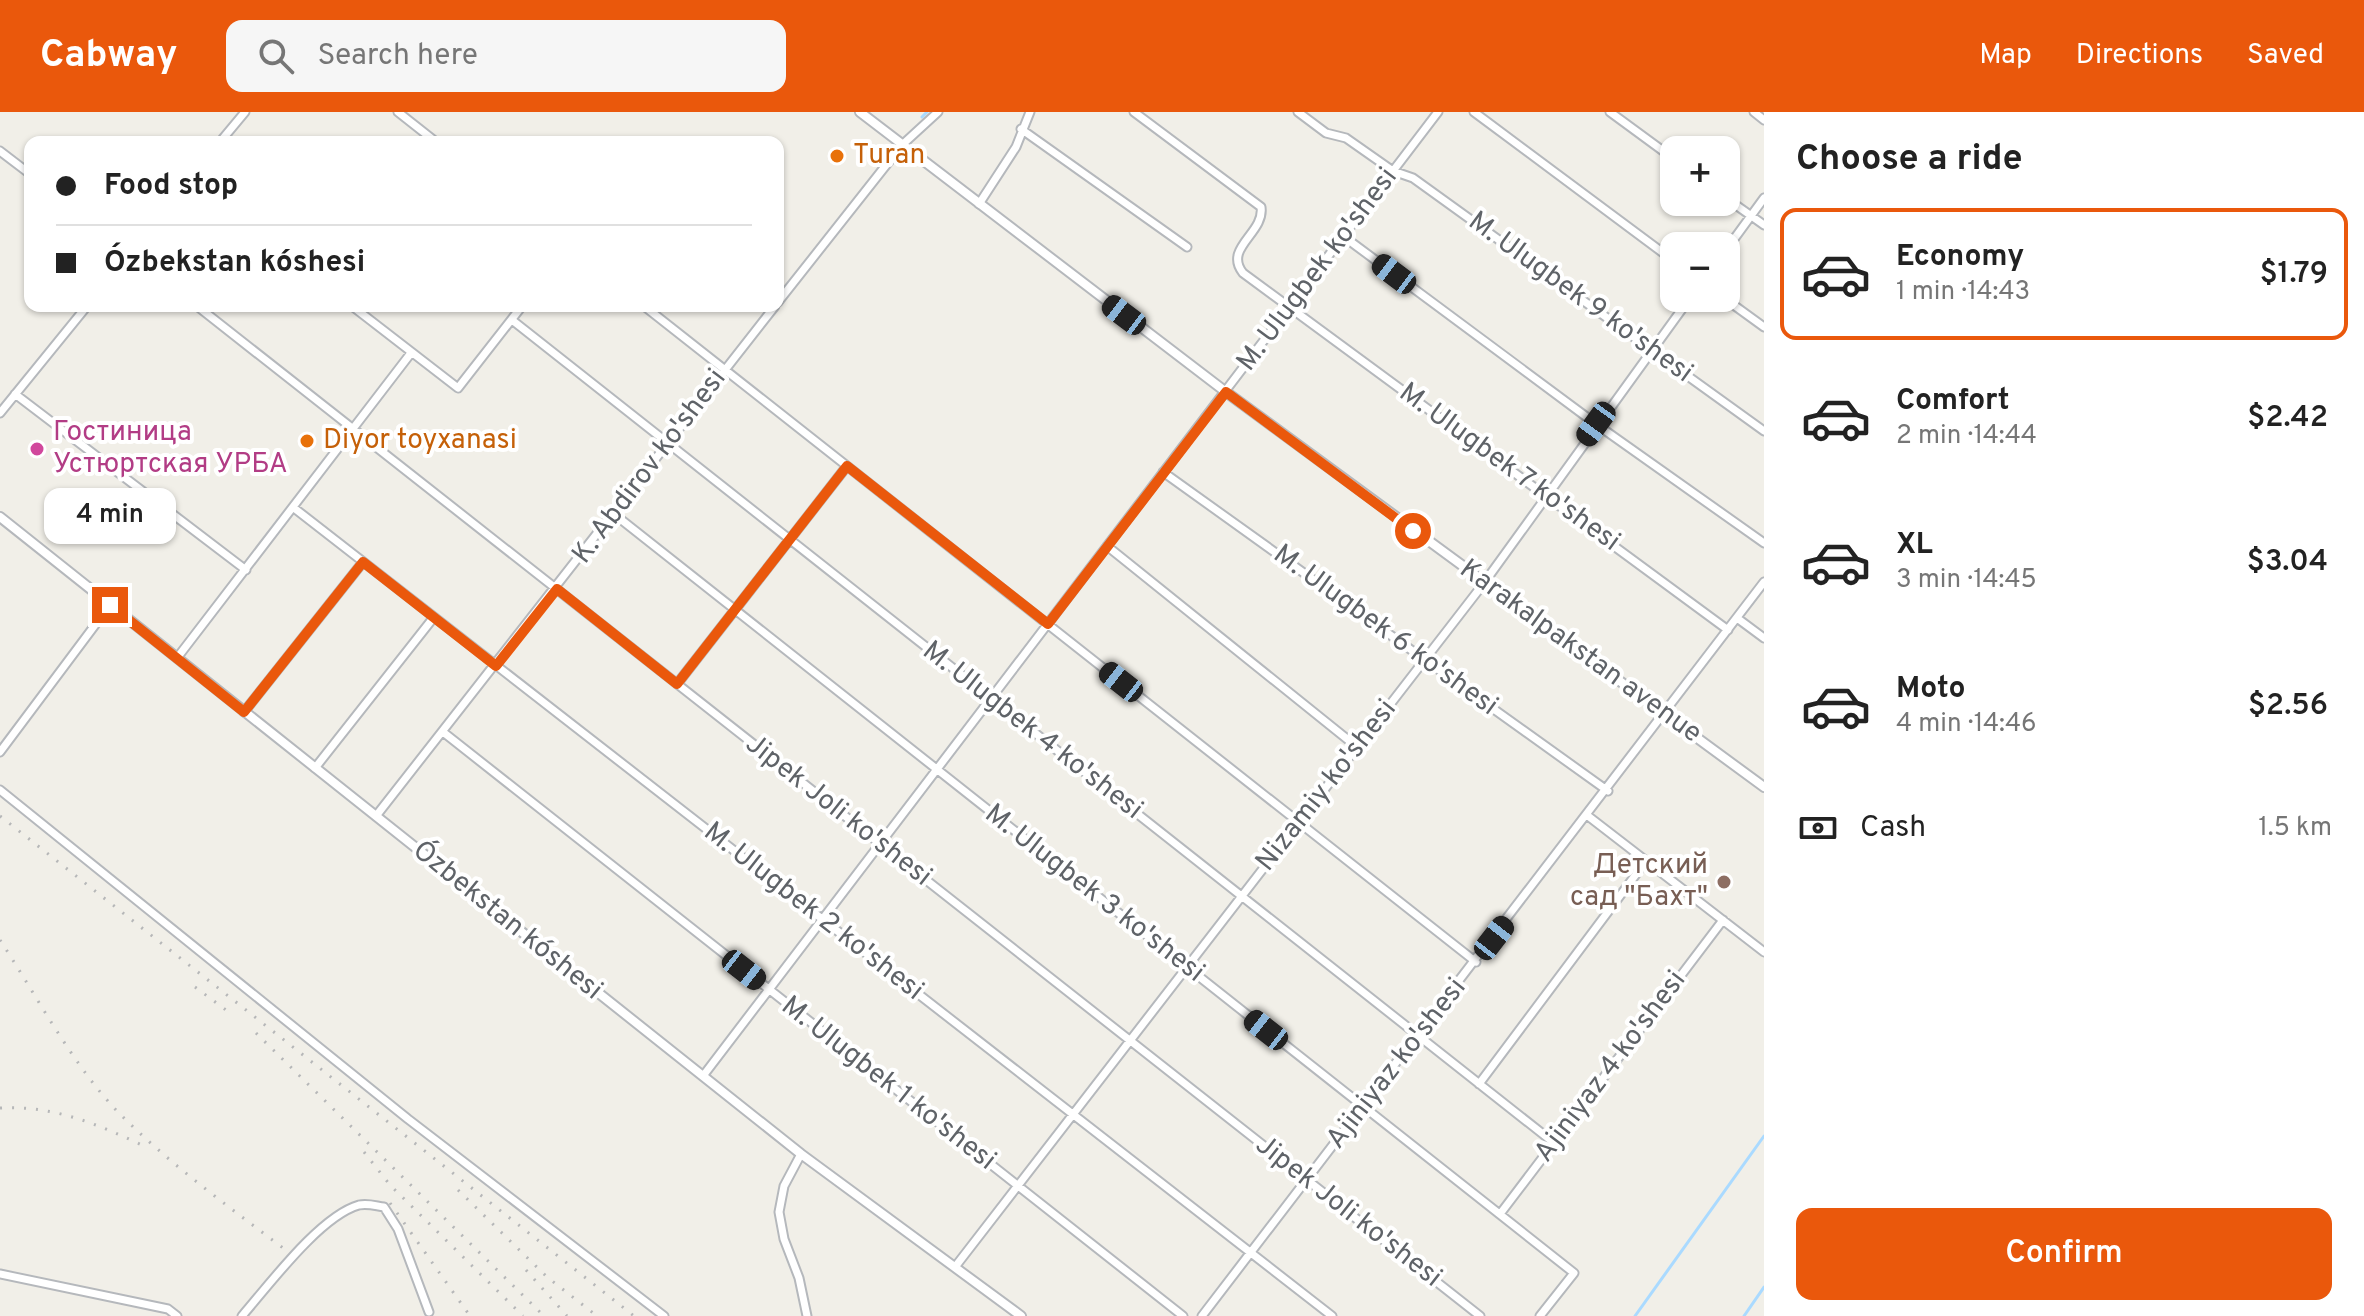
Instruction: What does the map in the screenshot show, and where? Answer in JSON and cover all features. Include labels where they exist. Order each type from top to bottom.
[{"type":"street","points":[[225,136],[245,112]]},
{"type":"street","points":[[398,112],[428,136]]},
{"type":"street","name":"Karakalpakstan avenue","points":[[860,112],[1226,392],[1764,787]]},
{"type":"street","name":"K. Abdirov ko'shesi","points":[[784,295],[902,145],[938,112]]},
{"type":"street","points":[[979,204],[1016,147],[1030,112]]},
{"type":"street","name":"M. Ulugbek 7 ko'shesi","points":[[1134,112],[1261,207],[1261,218],[1238,252],[1238,267],[1728,630]]},
{"type":"street","name":"M. Ulugbek 9 ko'shesi","points":[[1298,112],[1326,133],[1346,138],[1393,171],[1413,178],[1764,431]]},
{"type":"street","name":"M. Ulugbek ko'shesi","points":[[703,1076],[1438,112]]},
{"type":"street","points":[[1474,112],[1660,251]]},
{"type":"street","points":[[1610,112],[1660,149]]},
{"type":"street","points":[[1754,112],[1764,120]]},
{"type":"street","points":[[1021,129],[1187,247]]},
{"type":"street","points":[[0,151],[24,169]]},
{"type":"street","points":[[1739,232],[1764,198]]},
{"type":"street","points":[[1740,208],[1764,225]]},
{"type":"street","points":[[1343,236],[1596,424],[1764,543]]},
{"type":"street","points":[[1740,310],[1764,327]]},
{"type":"street","points":[[0,413],[82,312]]},
{"type":"street","name":"Jipek Joli ko'shesi","points":[[205,312],[1480,1316]]},
{"type":"street","points":[[360,312],[458,388],[518,312]]},
{"type":"street","points":[[652,312],[1476,962]]},
{"type":"street","name":"K. Abdirov ko'shesi","points":[[376,816],[557,589],[771,312]]},
{"type":"street","name":"Nizamiy ko'shesi","points":[[955,1267],[1484,583],[1680,312]]},
{"type":"street","name":"M. Ulugbek 4 ko'shesi","points":[[512,320],[1553,1142]]},
{"type":"street","points":[[177,658],[411,353]]},
{"type":"street","points":[[15,394],[246,570]]},
{"type":"street","points":[[677,684],[847,466]]},
{"type":"street","name":"M. Ulugbek 6 ko'shesi","points":[[1163,472],[1608,791]]},
{"type":"street","name":"M. Ulugbek 2 ko'shesi","points":[[294,508],[1332,1316]]},
{"type":"street","name":"M. Ulugbek 3 ko'shesi","points":[[614,514],[1574,1273],[1540,1316]]},
{"type":"street","name":"Ózbekstan kóshesi","points":[[0,517],[801,1154],[1021,1316]]},
{"type":"street","points":[[1107,546],[1357,747]]},
{"type":"street","points":[[244,712],[363,562]]},
{"type":"street","name":"Ajiniyaz ko'shesi","points":[[1202,1316],[1608,791],[1764,582]]},
{"type":"street","points":[[0,752],[110,605]]},
{"type":"street","points":[[315,768],[434,617]]},
{"type":"street","points":[[1737,618],[1764,638]]},
{"type":"street","name":"M. Ulugbek 1 ko'shesi","points":[[443,732],[1183,1316]]},
{"type":"street","points":[[0,790],[408,1119],[664,1316]]},
{"type":"street","points":[[1588,816],[1764,952]]},
{"type":"street","points":[[1479,1084],[1646,861]]},
{"type":"street","name":"Ajiniyaz 4 ko'shesi","points":[[1500,1214],[1723,920]]},
{"type":"street","points":[[801,1154],[784,1186],[779,1212],[807,1316]]},
{"type":"street","points":[[242,1316],[309,1239],[355,1206],[366,1204],[384,1207],[398,1229],[429,1312]]},
{"type":"street","points":[[0,1274],[168,1309],[177,1316]]},
{"type":"waterway","points":[[922,117],[927,112]]},
{"type":"waterway","points":[[1635,1316],[1764,1136]]},
{"type":"waterway","points":[[1744,1316],[1764,1287]]},
{"type":"railway","points":[[0,816],[634,1316]]},
{"type":"railway","points":[[0,940],[85,1073],[117,1111],[178,1167],[287,1251]]},
{"type":"railway","points":[[195,987],[230,1013]]},
{"type":"railway","points":[[256,1033],[544,1316]]},
{"type":"railway","points":[[0,1108],[58,1113],[94,1124],[148,1148]]},
{"type":"railway","points":[[364,1152],[390,1185],[523,1316]]},
{"type":"railway","points":[[458,1190],[547,1277],[597,1316]]},
{"type":"railway","points":[[390,1203],[470,1316]]},
{"type":"railway","points":[[526,1270],[567,1316]]},
{"type":"place","name":"Turan","points":[[837,156]]},
{"type":"place","name":"Diyor toyxanasi","points":[[307,441]]},
{"type":"place","name":"Гостиница Устюртская УРБА","points":[[37,449]]},
{"type":"place","name":"Детский сад \"Бахт\"","points":[[1724,882]]},
{"type":"route","points":[[110,605],[244,712],[363,562],[496,666],[557,589],[677,684],[847,466],[1048,624],[1226,392],[1413,531]]}]
